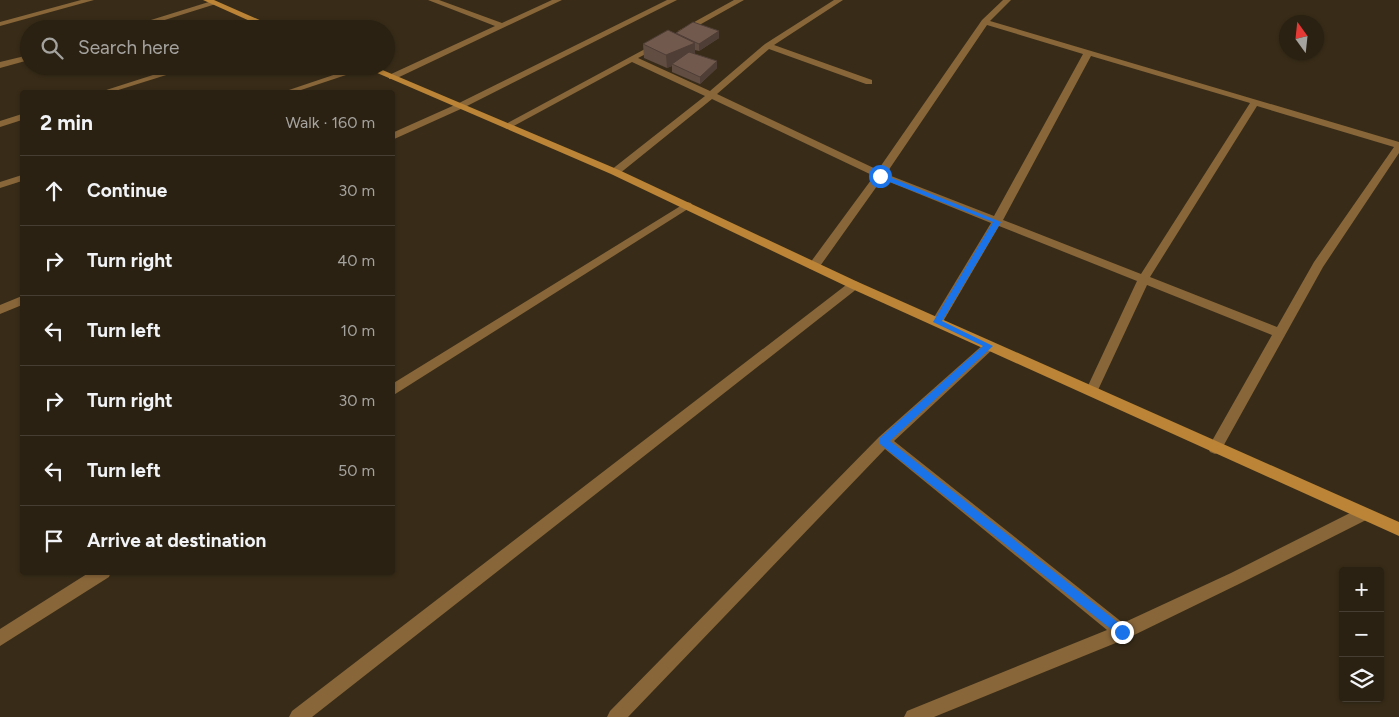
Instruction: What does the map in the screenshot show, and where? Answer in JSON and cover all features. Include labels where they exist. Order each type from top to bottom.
[{"type":"street","points":[[0,24],[90,0]]},
{"type":"street","points":[[432,0],[503,26]]},
{"type":"street","points":[[392,77],[558,0]]},
{"type":"street","points":[[395,136],[460,106],[673,0]]},
{"type":"street","points":[[507,126],[740,0]]},
{"type":"street","points":[[614,172],[711,95],[768,46],[839,0]]},
{"type":"street","points":[[814,266],[880,176],[985,22],[1007,0]]},
{"type":"street","points":[[154,20],[211,2],[254,20]]},
{"type":"street","points":[[985,22],[1399,145],[1318,265],[1215,448]]},
{"type":"street","points":[[768,46],[869,82]]},
{"type":"street","points":[[937,322],[998,222],[1088,53]]},
{"type":"street","points":[[632,58],[880,176],[1144,278],[1280,333]]},
{"type":"street","points":[[0,65],[20,59]]},
{"type":"street","points":[[111,90],[161,75]]},
{"type":"street","points":[[293,90],[338,75]]},
{"type":"street","points":[[387,75],[614,172],[854,285],[1399,529]]},
{"type":"street","points":[[1092,390],[1144,278],[1255,102]]},
{"type":"street","points":[[0,124],[20,118]]},
{"type":"street","points":[[0,185],[20,179]]},
{"type":"street","points":[[395,389],[687,205]]},
{"type":"street","points":[[298,717],[854,285]]},
{"type":"street","points":[[0,310],[20,301]]},
{"type":"street","points":[[616,717],[884,441],[989,346]]},
{"type":"street","points":[[884,441],[1122,632]]},
{"type":"street","points":[[913,717],[1122,632],[1236,578],[1363,514]]},
{"type":"street","points":[[0,638],[99,575]]},
{"type":"building","points":[[693,22],[719,31],[699,44],[676,33]]},
{"type":"building","points":[[668,30],[695,43],[666,55],[643,44]]},
{"type":"building","points":[[689,52],[717,61],[700,77],[672,64]]},
{"type":"route","points":[[880,176],[998,222],[937,322],[989,346],[884,441],[1122,632]]}]
